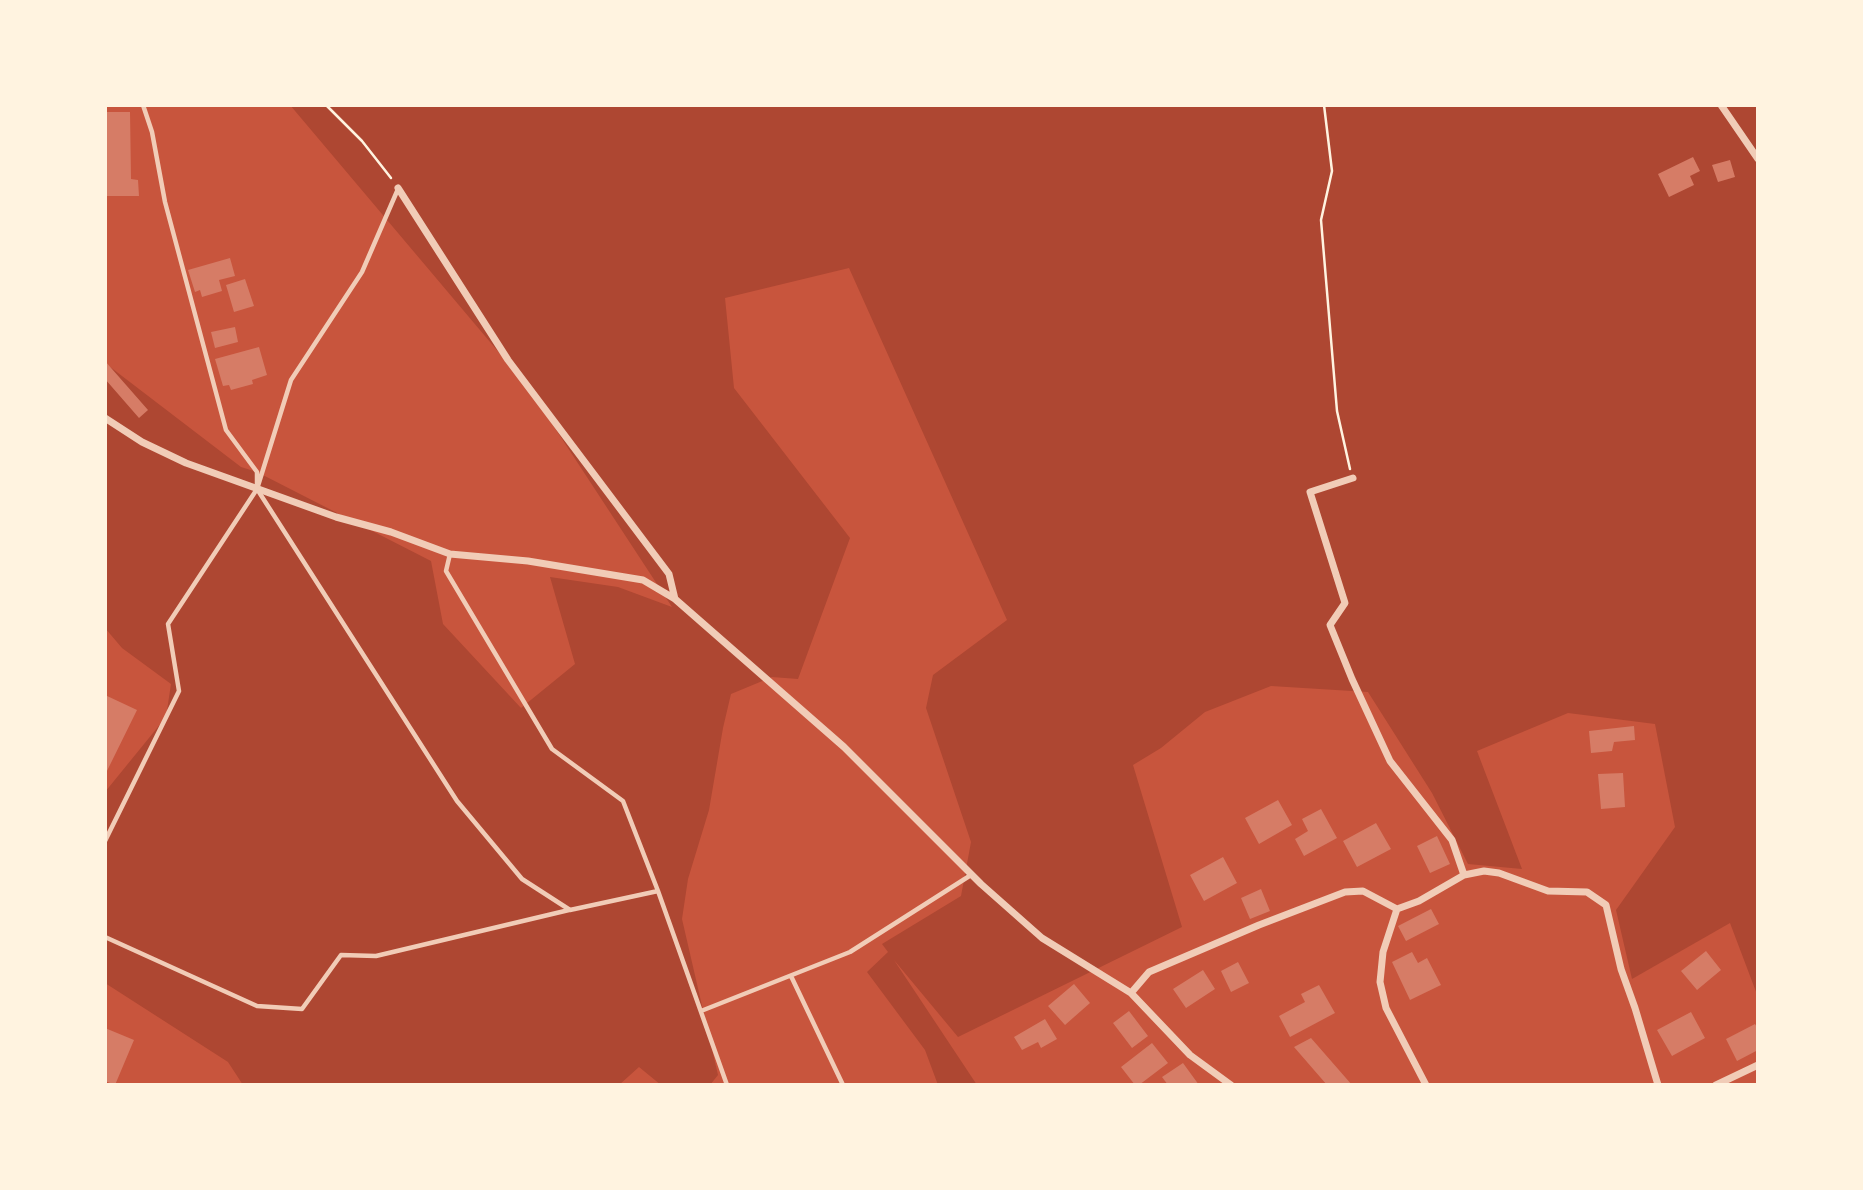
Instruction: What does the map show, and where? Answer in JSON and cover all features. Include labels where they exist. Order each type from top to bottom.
[{"type":"street","points":[[1721,105],[1758,159]]},
{"type":"street","points":[[398,188],[508,360],[669,573],[675,599]]},
{"type":"street","points":[[105,418],[142,442],[186,463],[336,517],[391,532],[450,554],[528,561],[643,580],[675,599],[844,747],[972,875],[1042,938],[1131,993],[1190,1055],[1231,1085]]},
{"type":"street","points":[[1353,478],[1310,492],[1345,603],[1330,625],[1390,761],[1452,840],[1464,875]]},
{"type":"street","points":[[1131,993],[1149,972],[1345,892],[1363,891],[1398,909],[1419,901],[1464,875],[1484,871],[1499,873],[1548,891],[1587,892],[1606,905],[1621,969],[1658,1085]]},
{"type":"street","points":[[1398,909],[1383,952],[1380,982],[1386,1008],[1426,1085]]},
{"type":"street","points":[[1716,1085],[1757,1069]]},
{"type":"lane","points":[[143,105],[152,132],[165,202],[226,430],[257,472],[257,489],[457,801],[522,879],[570,910]]},
{"type":"lane","points":[[105,841],[179,691],[168,624],[257,489],[291,380],[362,272],[398,188]]},
{"type":"lane","points":[[450,554],[446,571],[552,749],[623,801],[727,1085]]},
{"type":"lane","points":[[701,1011],[850,952],[972,875]]},
{"type":"lane","points":[[105,937],[257,1006],[302,1009],[341,955],[376,956],[658,891]]},
{"type":"lane","points":[[791,976],[843,1085]]},
{"type":"path","points":[[326,105],[362,141],[398,188]]},
{"type":"path","points":[[1324,105],[1332,171],[1321,220],[1337,411],[1353,478]]},
{"type":"shaded area","points":[[290,105],[1758,105],[1758,997],[1730,923],[1632,979],[1616,910],[1675,827],[1655,724],[1568,713],[1477,751],[1522,869],[1468,864],[1432,793],[1368,692],[1271,686],[1205,712],[1161,748],[1133,765],[1182,927],[958,1037],[894,960],[977,1085],[938,1085],[925,1050],[867,972],[888,952],[882,944],[961,896],[971,842],[926,708],[933,675],[1007,620],[849,268],[725,298],[734,388],[850,538],[798,679],[772,677],[731,694],[709,810],[688,879],[682,919],[718,1075],[710,1085],[661,1085],[639,1067],[619,1085],[243,1085],[228,1062],[105,983],[105,792],[166,717],[171,684],[122,648],[105,628],[105,363],[241,467],[257,472],[431,561],[443,624],[521,708],[575,664],[550,577],[618,587],[672,607],[528,387]]},
{"type":"building","points":[[105,112],[130,112],[131,179],[138,180],[139,196],[105,196]]},
{"type":"building","points":[[1693,157],[1700,171],[1690,176],[1694,185],[1669,197],[1658,174]]},
{"type":"building","points":[[1730,160],[1735,177],[1718,182],[1712,165]]},
{"type":"building","points":[[230,258],[235,276],[219,280],[222,291],[202,297],[200,290],[195,292],[188,270]]},
{"type":"building","points":[[245,279],[254,306],[234,312],[226,285]]},
{"type":"building","points":[[235,327],[238,342],[215,348],[211,332]]},
{"type":"building","points":[[259,347],[267,375],[252,380],[253,384],[231,390],[229,385],[223,386],[215,359]]},
{"type":"building","points":[[105,361],[148,410],[139,418],[105,379]]},
{"type":"building","points":[[105,695],[137,710],[105,775]]},
{"type":"building","points":[[1634,726],[1635,740],[1614,742],[1612,751],[1591,753],[1589,731]]},
{"type":"building","points":[[1623,773],[1625,807],[1601,809],[1598,774]]},
{"type":"building","points":[[1278,800],[1292,825],[1259,844],[1245,818]]},
{"type":"building","points":[[1321,809],[1337,838],[1304,856],[1295,839],[1308,831],[1302,819]]},
{"type":"building","points":[[1376,823],[1391,849],[1357,867],[1343,841]]},
{"type":"building","points":[[1437,836],[1450,864],[1430,873],[1417,846]]},
{"type":"building","points":[[1223,857],[1237,883],[1204,901],[1190,875]]},
{"type":"building","points":[[1261,889],[1270,911],[1250,919],[1241,898]]},
{"type":"building","points":[[1431,909],[1439,924],[1406,941],[1398,926]]},
{"type":"building","points":[[1706,951],[1721,970],[1697,990],[1681,971]]},
{"type":"building","points":[[1412,952],[1418,963],[1427,958],[1441,985],[1410,1000],[1392,962]]},
{"type":"building","points":[[1238,962],[1249,983],[1231,992],[1221,971]]},
{"type":"building","points":[[1203,970],[1215,989],[1186,1008],[1173,989]]},
{"type":"building","points":[[1074,984],[1090,1003],[1065,1025],[1048,1006]]},
{"type":"building","points":[[1319,985],[1335,1013],[1290,1037],[1279,1016],[1305,1002],[1301,994]]},
{"type":"building","points":[[1129,1011],[1148,1036],[1132,1048],[1113,1023]]},
{"type":"building","points":[[1691,1012],[1705,1038],[1672,1056],[1657,1030]]},
{"type":"building","points":[[1045,1019],[1057,1039],[1041,1048],[1038,1042],[1022,1050],[1014,1037]]},
{"type":"building","points":[[1755,1024],[1758,1029],[1758,1050],[1737,1061],[1726,1039]]},
{"type":"building","points":[[105,1028],[134,1040],[115,1085],[105,1081]]},
{"type":"building","points":[[1311,1038],[1352,1085],[1327,1085],[1294,1047]]},
{"type":"building","points":[[1152,1043],[1168,1063],[1139,1085],[1135,1085],[1121,1067]]},
{"type":"building","points":[[1183,1063],[1199,1085],[1168,1085],[1162,1077]]}]
